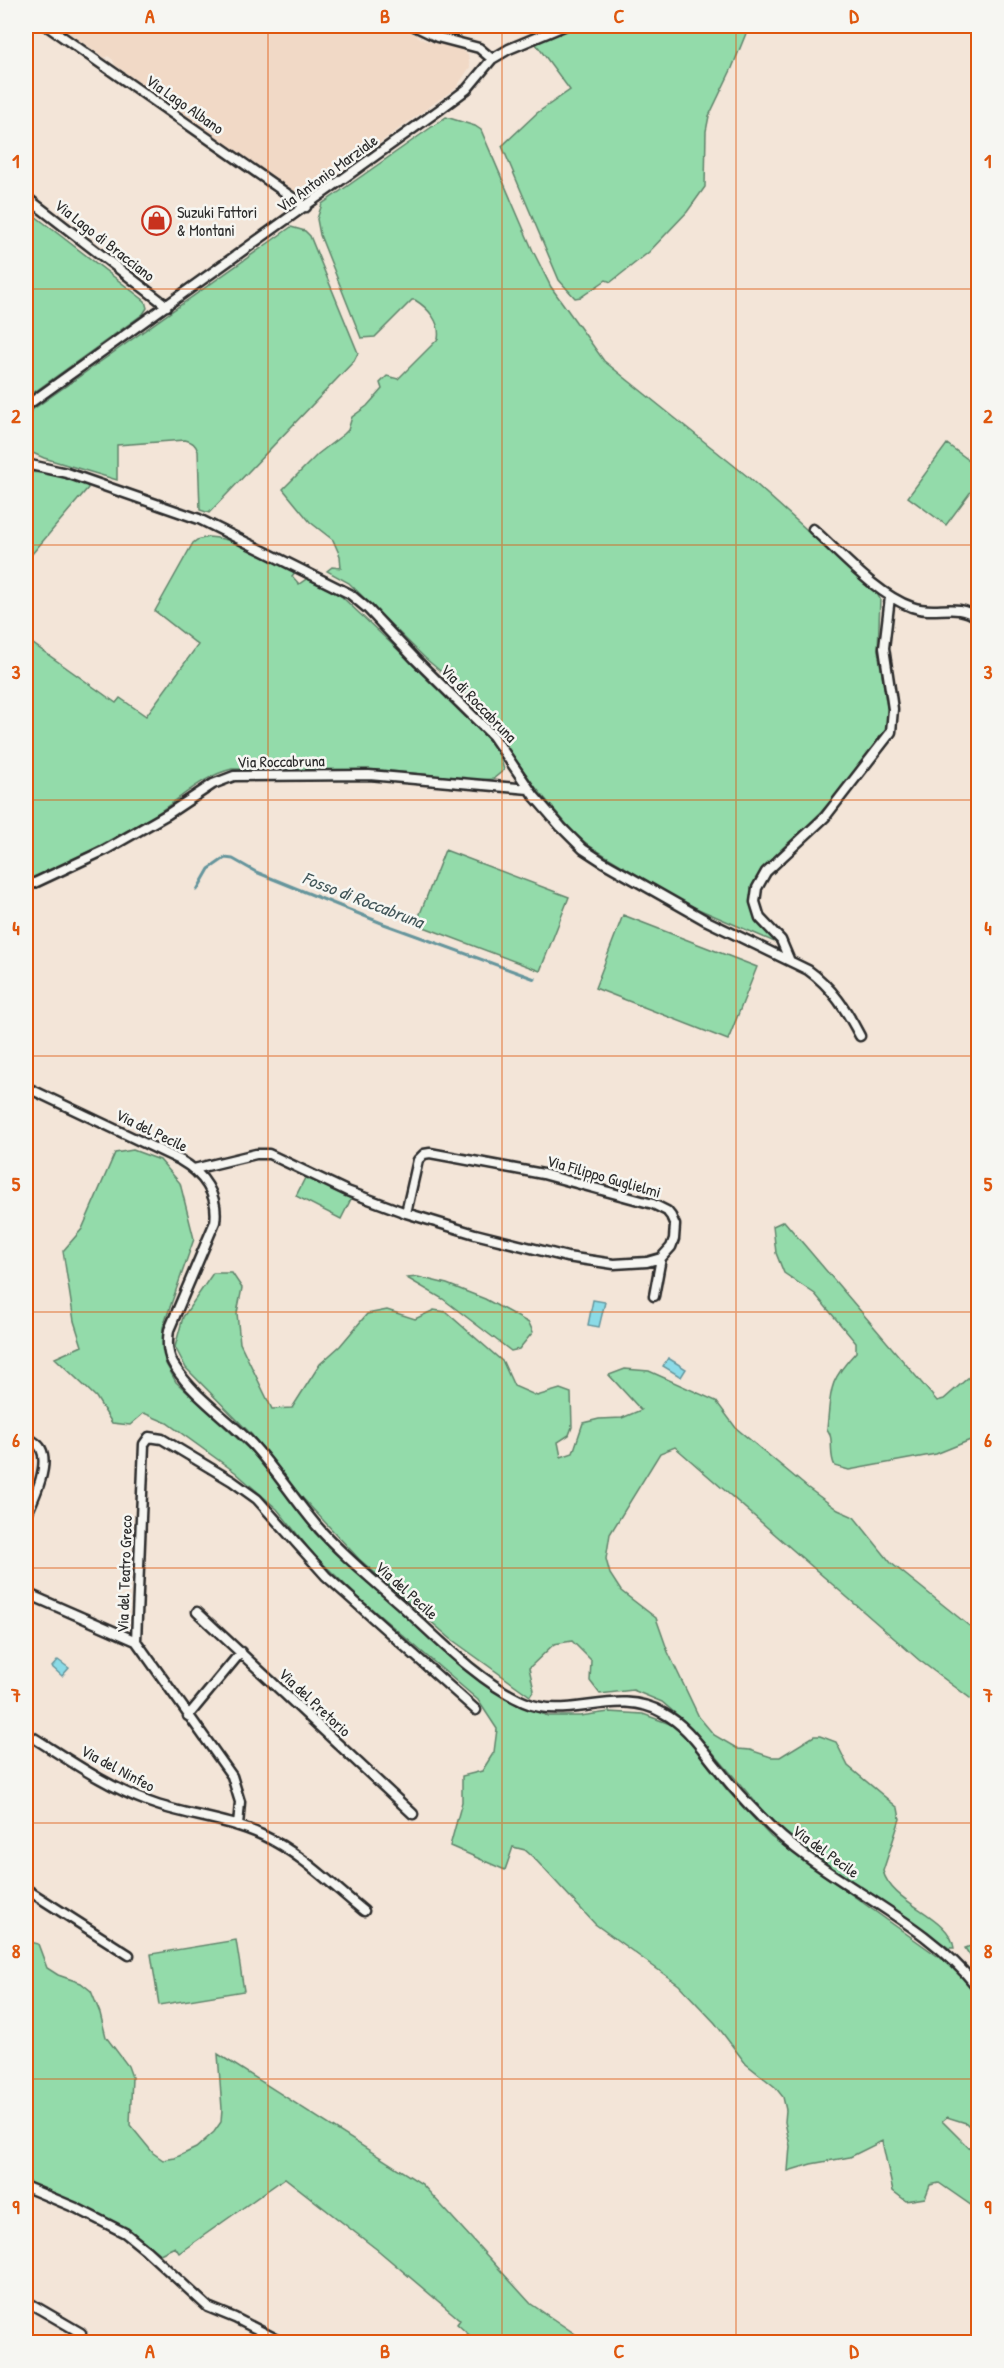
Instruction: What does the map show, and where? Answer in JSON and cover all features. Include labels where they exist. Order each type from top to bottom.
[{"type":"street","name":"Via Lago Albano","points":[[47,26],[306,207]]},
{"type":"street","points":[[414,26],[436,37],[479,48],[492,59],[509,49],[564,26]]},
{"type":"street","name":"Via Antonio Marziale","points":[[26,406],[440,110],[466,89],[492,59]]},
{"type":"street","name":"Via Lago di Bracciano","points":[[26,197],[167,306]]},
{"type":"street","name":"Via di Roccabruna","points":[[26,464],[67,473],[195,517],[350,594],[368,609],[416,660],[494,736],[529,789],[569,836],[603,862],[707,921],[789,959],[814,975],[830,989],[860,1036]]},
{"type":"street","points":[[813,529],[890,597],[912,608],[928,611],[963,609],[978,618]]},
{"type":"street","points":[[789,959],[781,940],[763,922],[758,913],[755,899],[757,888],[768,870],[825,817],[891,732],[893,710],[884,651],[890,597]]},
{"type":"street","name":"Via Roccabruna","points":[[26,887],[65,870],[126,838],[213,784],[230,777],[363,775],[529,789]]},
{"type":"street","name":"Via del Pecile","points":[[26,1087],[180,1160],[194,1169],[210,1189],[216,1216],[210,1237],[169,1330],[169,1354],[187,1383],[250,1443],[324,1534],[458,1657],[518,1700],[536,1706],[549,1707],[634,1702],[668,1715],[688,1732],[732,1786],[777,1833],[851,1887],[928,1938],[958,1965],[978,1988]]},
{"type":"street","points":[[194,1169],[253,1154],[269,1154],[347,1191],[406,1213],[493,1239],[585,1260],[634,1264],[661,1258],[654,1296]]},
{"type":"street","name":"Via Filippo Guglielmi","points":[[406,1213],[419,1158],[430,1154],[455,1157],[563,1179],[661,1207],[672,1216],[675,1230],[671,1246],[661,1258]]},
{"type":"street","points":[[26,1437],[39,1447],[43,1458],[39,1482],[26,1516]]},
{"type":"street","name":"Via del Teatro Greco","points":[[238,1826],[240,1802],[232,1776],[213,1746],[188,1716],[136,1641],[144,1444],[149,1437],[162,1439],[232,1481],[257,1499],[326,1576],[476,1710]]},
{"type":"street","points":[[26,1593],[136,1641]]},
{"type":"street","name":"Via del Pretorio","points":[[196,1612],[413,1814]]},
{"type":"street","points":[[188,1716],[241,1652]]},
{"type":"street","name":"Via del Ninfeo","points":[[26,1733],[136,1797],[262,1835],[290,1852],[364,1911]]},
{"type":"street","points":[[26,1889],[129,1955]]},
{"type":"street","points":[[26,2187],[76,2208],[125,2233],[147,2250],[208,2307],[235,2318],[282,2343]]},
{"type":"street","points":[[26,2301],[81,2333]]},
{"type":"shaded area","points":[[59,26],[401,26],[424,40],[462,50],[468,54],[470,67],[456,88],[309,194],[303,195],[115,65],[108,56],[105,58]]},
{"type":"green space","points":[[573,26],[749,26],[709,116],[706,131],[705,187],[687,212],[649,252],[611,282],[606,280],[581,297],[575,298],[559,280],[502,146],[537,113],[570,90],[536,44],[539,40]]},
{"type":"green space","points":[[446,117],[481,130],[551,287],[604,361],[747,476],[876,592],[880,599],[878,650],[889,719],[885,732],[830,803],[773,858],[757,877],[751,895],[754,910],[761,923],[778,941],[777,943],[682,902],[591,847],[574,833],[536,788],[480,709],[349,583],[327,571],[332,567],[341,568],[340,556],[333,540],[310,522],[283,489],[318,454],[348,430],[352,417],[367,406],[382,389],[380,383],[387,376],[398,379],[438,339],[438,327],[435,321],[415,300],[412,300],[375,337],[361,338],[320,235],[317,219],[322,204]]},
{"type":"green space","points":[[26,209],[145,301],[147,308],[143,314],[26,398]]},
{"type":"green space","points":[[291,227],[305,231],[310,236],[358,353],[354,361],[209,513],[200,510],[198,451],[188,441],[117,445],[117,480],[44,458],[26,450],[26,418],[32,410]]},
{"type":"green space","points":[[947,444],[978,467],[978,482],[946,525],[908,497]]},
{"type":"green space","points":[[26,472],[49,473],[87,485],[88,488],[26,561]]},
{"type":"green space","points":[[208,537],[231,541],[253,550],[296,571],[292,576],[299,584],[308,578],[341,596],[467,715],[499,752],[504,770],[493,779],[478,780],[381,770],[232,769],[211,777],[153,816],[26,884],[26,639],[116,703],[120,698],[146,716],[198,645],[155,611],[193,543]]},
{"type":"green space","points":[[445,850],[569,897],[540,971],[416,924]]},
{"type":"green space","points":[[623,915],[757,967],[728,1040],[595,988]]},
{"type":"green space","points":[[133,1150],[160,1160],[180,1183],[194,1239],[163,1327],[165,1362],[176,1382],[254,1454],[290,1496],[315,1533],[476,1678],[519,1706],[548,1716],[580,1716],[609,1712],[643,1714],[678,1727],[727,1790],[771,1837],[964,1975],[978,1994],[978,2135],[966,2123],[947,2117],[942,2121],[978,2157],[978,2210],[939,2183],[930,2185],[925,2198],[906,2201],[893,2191],[882,2141],[850,2157],[788,2171],[790,2146],[783,2097],[775,2087],[746,2064],[715,2023],[679,1985],[595,1924],[525,1850],[513,1847],[505,1870],[450,1846],[462,1802],[462,1776],[482,1771],[494,1752],[497,1729],[478,1700],[357,1596],[314,1555],[277,1509],[235,1472],[167,1423],[144,1413],[130,1425],[112,1423],[96,1397],[55,1358],[82,1346],[74,1321],[63,1251],[82,1229],[115,1153]]},
{"type":"green space","points":[[306,1176],[351,1199],[341,1219],[296,1196]]},
{"type":"green space","points":[[784,1221],[937,1401],[944,1399],[978,1369],[978,1444],[973,1439],[936,1454],[849,1470],[835,1466],[831,1437],[827,1429],[832,1387],[840,1371],[856,1352],[856,1343],[815,1294],[784,1273],[776,1253],[773,1226]]},
{"type":"green space","points":[[213,1273],[232,1273],[242,1288],[237,1313],[240,1343],[272,1409],[292,1408],[320,1364],[340,1346],[367,1314],[387,1310],[415,1319],[434,1310],[446,1312],[503,1362],[514,1386],[537,1396],[560,1389],[571,1393],[572,1427],[569,1435],[558,1442],[561,1457],[573,1453],[583,1423],[599,1419],[622,1418],[641,1410],[609,1375],[625,1369],[649,1371],[716,1401],[736,1428],[808,1488],[838,1510],[854,1517],[891,1563],[978,1633],[978,1704],[919,1660],[675,1447],[660,1453],[610,1534],[606,1559],[610,1574],[621,1591],[656,1618],[668,1652],[699,1717],[714,1735],[738,1749],[750,1750],[771,1757],[780,1757],[814,1736],[836,1742],[848,1766],[898,1808],[900,1819],[883,1871],[888,1883],[897,1893],[942,1927],[950,1937],[954,1948],[949,1948],[783,1834],[691,1727],[662,1702],[633,1690],[600,1694],[590,1681],[591,1660],[572,1641],[554,1644],[529,1668],[534,1690],[530,1696],[451,1639],[359,1559],[298,1493],[252,1435],[186,1368],[175,1347],[183,1317]]},
{"type":"green space","points":[[418,1277],[447,1284],[485,1299],[529,1323],[533,1332],[519,1349],[511,1351],[443,1299],[407,1278]]},
{"type":"green space","points":[[236,1940],[244,1991],[159,2005],[151,1954]]},
{"type":"green space","points":[[26,1941],[38,1944],[47,1968],[58,1975],[81,1983],[91,1991],[106,2037],[128,2066],[132,2077],[130,2125],[153,2153],[163,2160],[175,2158],[196,2148],[214,2132],[221,2122],[218,2054],[422,2184],[531,2304],[587,2342],[477,2342],[457,2324],[460,2320],[458,2318],[379,2251],[285,2178],[179,2253],[175,2247],[160,2254],[131,2231],[56,2194],[26,2183]]},
{"type":"green space","points":[[978,1943],[978,1962],[972,1959],[965,1948]]},
{"type":"water","points":[[593,1300],[605,1302],[599,1327],[588,1325]]},
{"type":"water","points":[[668,1358],[686,1369],[681,1377],[663,1366]]},
{"type":"water","points":[[58,1660],[69,1668],[62,1676],[52,1667]]},
{"type":"waterway","name":"Fosso di Roccabruna","points":[[197,890],[209,869],[225,858],[233,859],[256,872],[384,924],[535,979]]},
{"type":"place","name":"Suzuki Fattori & Montani","points":[[156,221]]}]
